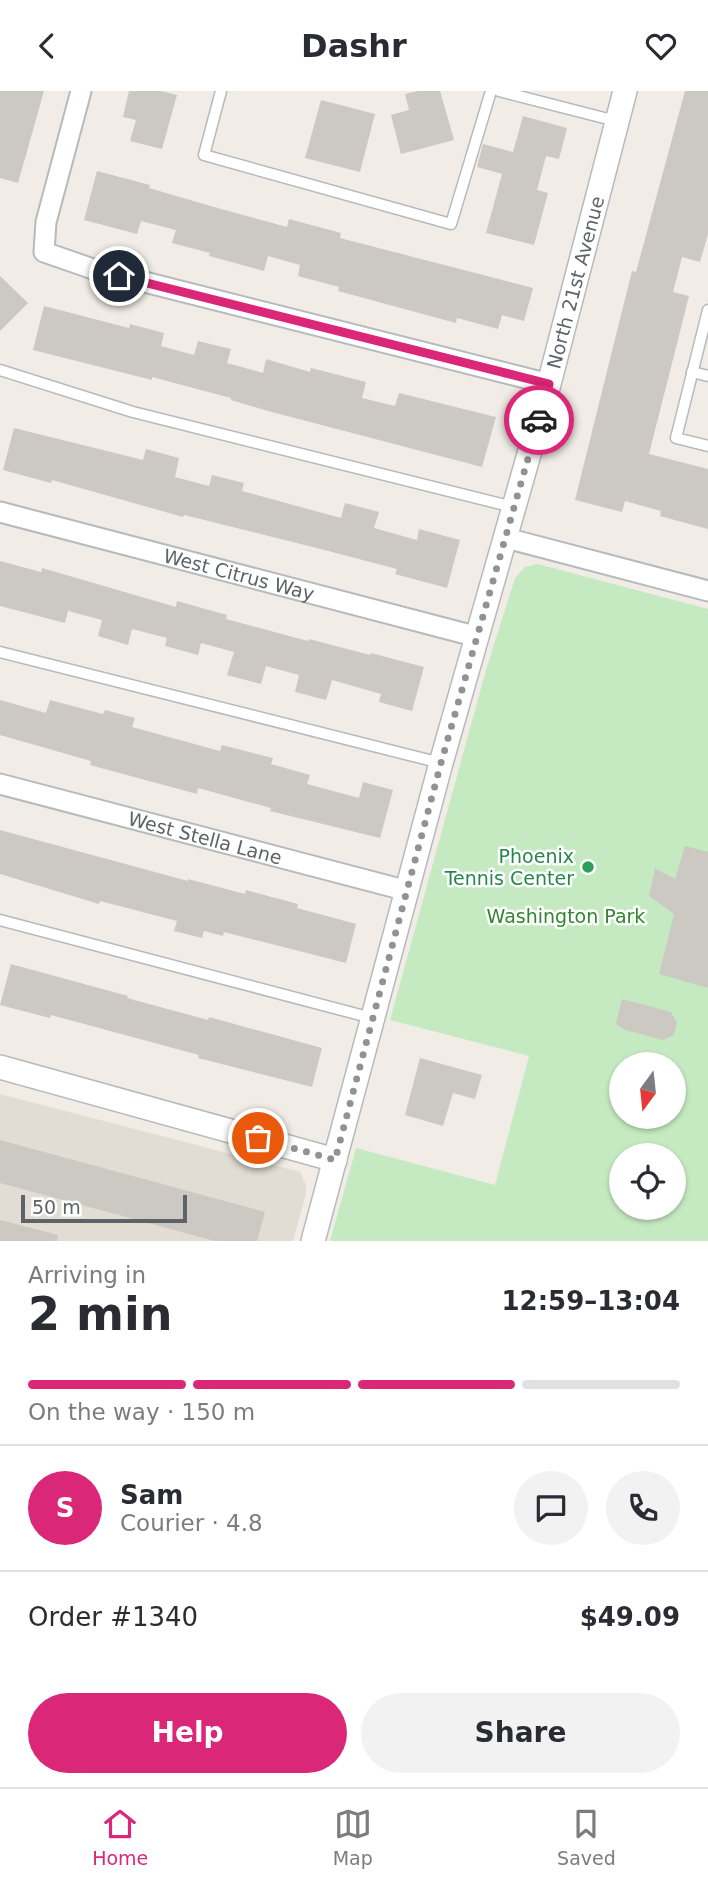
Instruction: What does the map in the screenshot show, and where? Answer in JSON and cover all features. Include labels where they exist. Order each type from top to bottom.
[{"type":"street","points":[[81,91],[46,222],[44,252],[93,269],[549,384]]},
{"type":"street","name":"North 21st Avenue","points":[[313,1241],[441,763],[549,384],[625,91]]},
{"type":"street","name":"West Citrus Way","points":[[0,512],[478,637]]},
{"type":"street","points":[[506,538],[708,590]]},
{"type":"street","name":"West Stella Lane","points":[[0,784],[408,891]]},
{"type":"street","points":[[0,1067],[335,1160]]},
{"type":"lane","points":[[221,91],[204,155],[451,224],[491,91]]},
{"type":"lane","points":[[499,91],[617,121]]},
{"type":"lane","points":[[708,310],[676,438],[708,446]]},
{"type":"lane","points":[[0,370],[133,412],[514,507]]},
{"type":"lane","points":[[692,372],[708,376]]},
{"type":"lane","points":[[0,652],[441,763]]},
{"type":"lane","points":[[0,920],[373,1018]]},
{"type":"shaded area","points":[[0,1094],[300,1172],[306,1185],[306,1194],[293,1241],[0,1241]]},
{"type":"green space","name":"Washington Park","points":[[538,564],[708,609],[708,1241],[330,1241],[356,1148],[495,1185],[529,1056],[390,1020],[486,670],[515,578],[525,567]]},
{"type":"building","points":[[0,91],[44,91],[18,183],[0,178]]},
{"type":"building","points":[[129,91],[161,91],[177,95],[162,149],[130,141],[136,120],[123,117]]},
{"type":"building","points":[[440,91],[454,140],[401,154],[391,115],[409,110],[405,94]]},
{"type":"building","points":[[685,91],[708,91],[708,234],[700,262],[682,257],[673,292],[689,296],[649,454],[708,469],[708,529],[660,516],[661,511],[625,501],[622,512],[575,500],[632,271],[636,272]]},
{"type":"building","points":[[321,100],[375,114],[360,172],[305,158]]},
{"type":"building","points":[[523,116],[567,128],[559,159],[546,156],[537,190],[548,193],[534,245],[486,233],[502,174],[477,167],[483,144],[513,152]]},
{"type":"building","points":[[97,171],[287,227],[289,219],[341,233],[340,238],[533,288],[524,321],[502,315],[498,329],[457,318],[456,323],[338,291],[339,287],[298,276],[300,265],[268,256],[264,271],[209,256],[210,253],[172,243],[176,230],[141,221],[137,234],[84,220]]},
{"type":"building","points":[[0,276],[28,303],[0,331]]},
{"type":"building","points":[[44,306],[129,328],[130,324],[164,333],[161,346],[194,355],[198,341],[231,349],[227,363],[263,373],[266,359],[310,372],[311,368],[366,382],[362,398],[395,406],[399,393],[496,417],[482,467],[268,411],[152,377],[152,380],[33,350]]},
{"type":"building","points":[[14,428],[143,460],[146,449],[179,458],[175,477],[209,486],[212,475],[244,483],[242,491],[341,518],[345,503],[379,512],[374,528],[417,540],[419,529],[460,540],[447,588],[395,574],[397,569],[184,515],[183,517],[52,480],[51,483],[3,470]]},
{"type":"building","points":[[0,561],[41,572],[42,568],[176,607],[177,601],[227,615],[226,619],[308,641],[309,639],[424,667],[412,711],[379,702],[381,694],[332,680],[326,700],[295,692],[299,675],[266,666],[261,684],[227,675],[234,652],[201,643],[198,655],[165,646],[167,638],[132,629],[128,645],[98,636],[102,620],[68,611],[65,623],[0,606]]},
{"type":"building","points":[[0,700],[46,713],[50,700],[103,714],[105,710],[135,718],[132,727],[220,751],[222,745],[273,758],[271,764],[310,775],[307,784],[359,798],[363,782],[393,790],[380,838],[270,811],[271,808],[198,788],[197,794],[90,765],[91,761],[0,735]]},
{"type":"building","points":[[0,830],[188,881],[245,894],[246,890],[298,904],[297,908],[356,924],[346,963],[224,932],[223,936],[204,931],[202,938],[174,931],[177,921],[100,901],[99,904],[0,874]]},
{"type":"building","points":[[685,846],[708,852],[708,988],[659,974],[674,914],[649,896],[655,868],[675,879]]},
{"type":"building","points":[[11,964],[208,1020],[209,1017],[322,1048],[312,1087],[198,1058],[199,1055],[51,1015],[50,1018],[0,1005]]},
{"type":"building","points":[[622,999],[671,1012],[677,1023],[674,1035],[663,1040],[625,1030],[616,1024]]},
{"type":"building","points":[[420,1058],[482,1075],[475,1099],[453,1093],[443,1126],[405,1115]]},
{"type":"building","points":[[0,1140],[265,1212],[257,1241],[215,1241],[0,1183]]},
{"type":"building","points":[[0,1220],[58,1235],[57,1241],[0,1241]]},
{"type":"way so far","points":[[258,1138],[335,1160],[441,763],[539,420]]},
{"type":"place","name":"Phoenix Tennis Center","points":[[588,867]]},
{"type":"route","points":[[119,276],[549,384],[539,420]]}]
